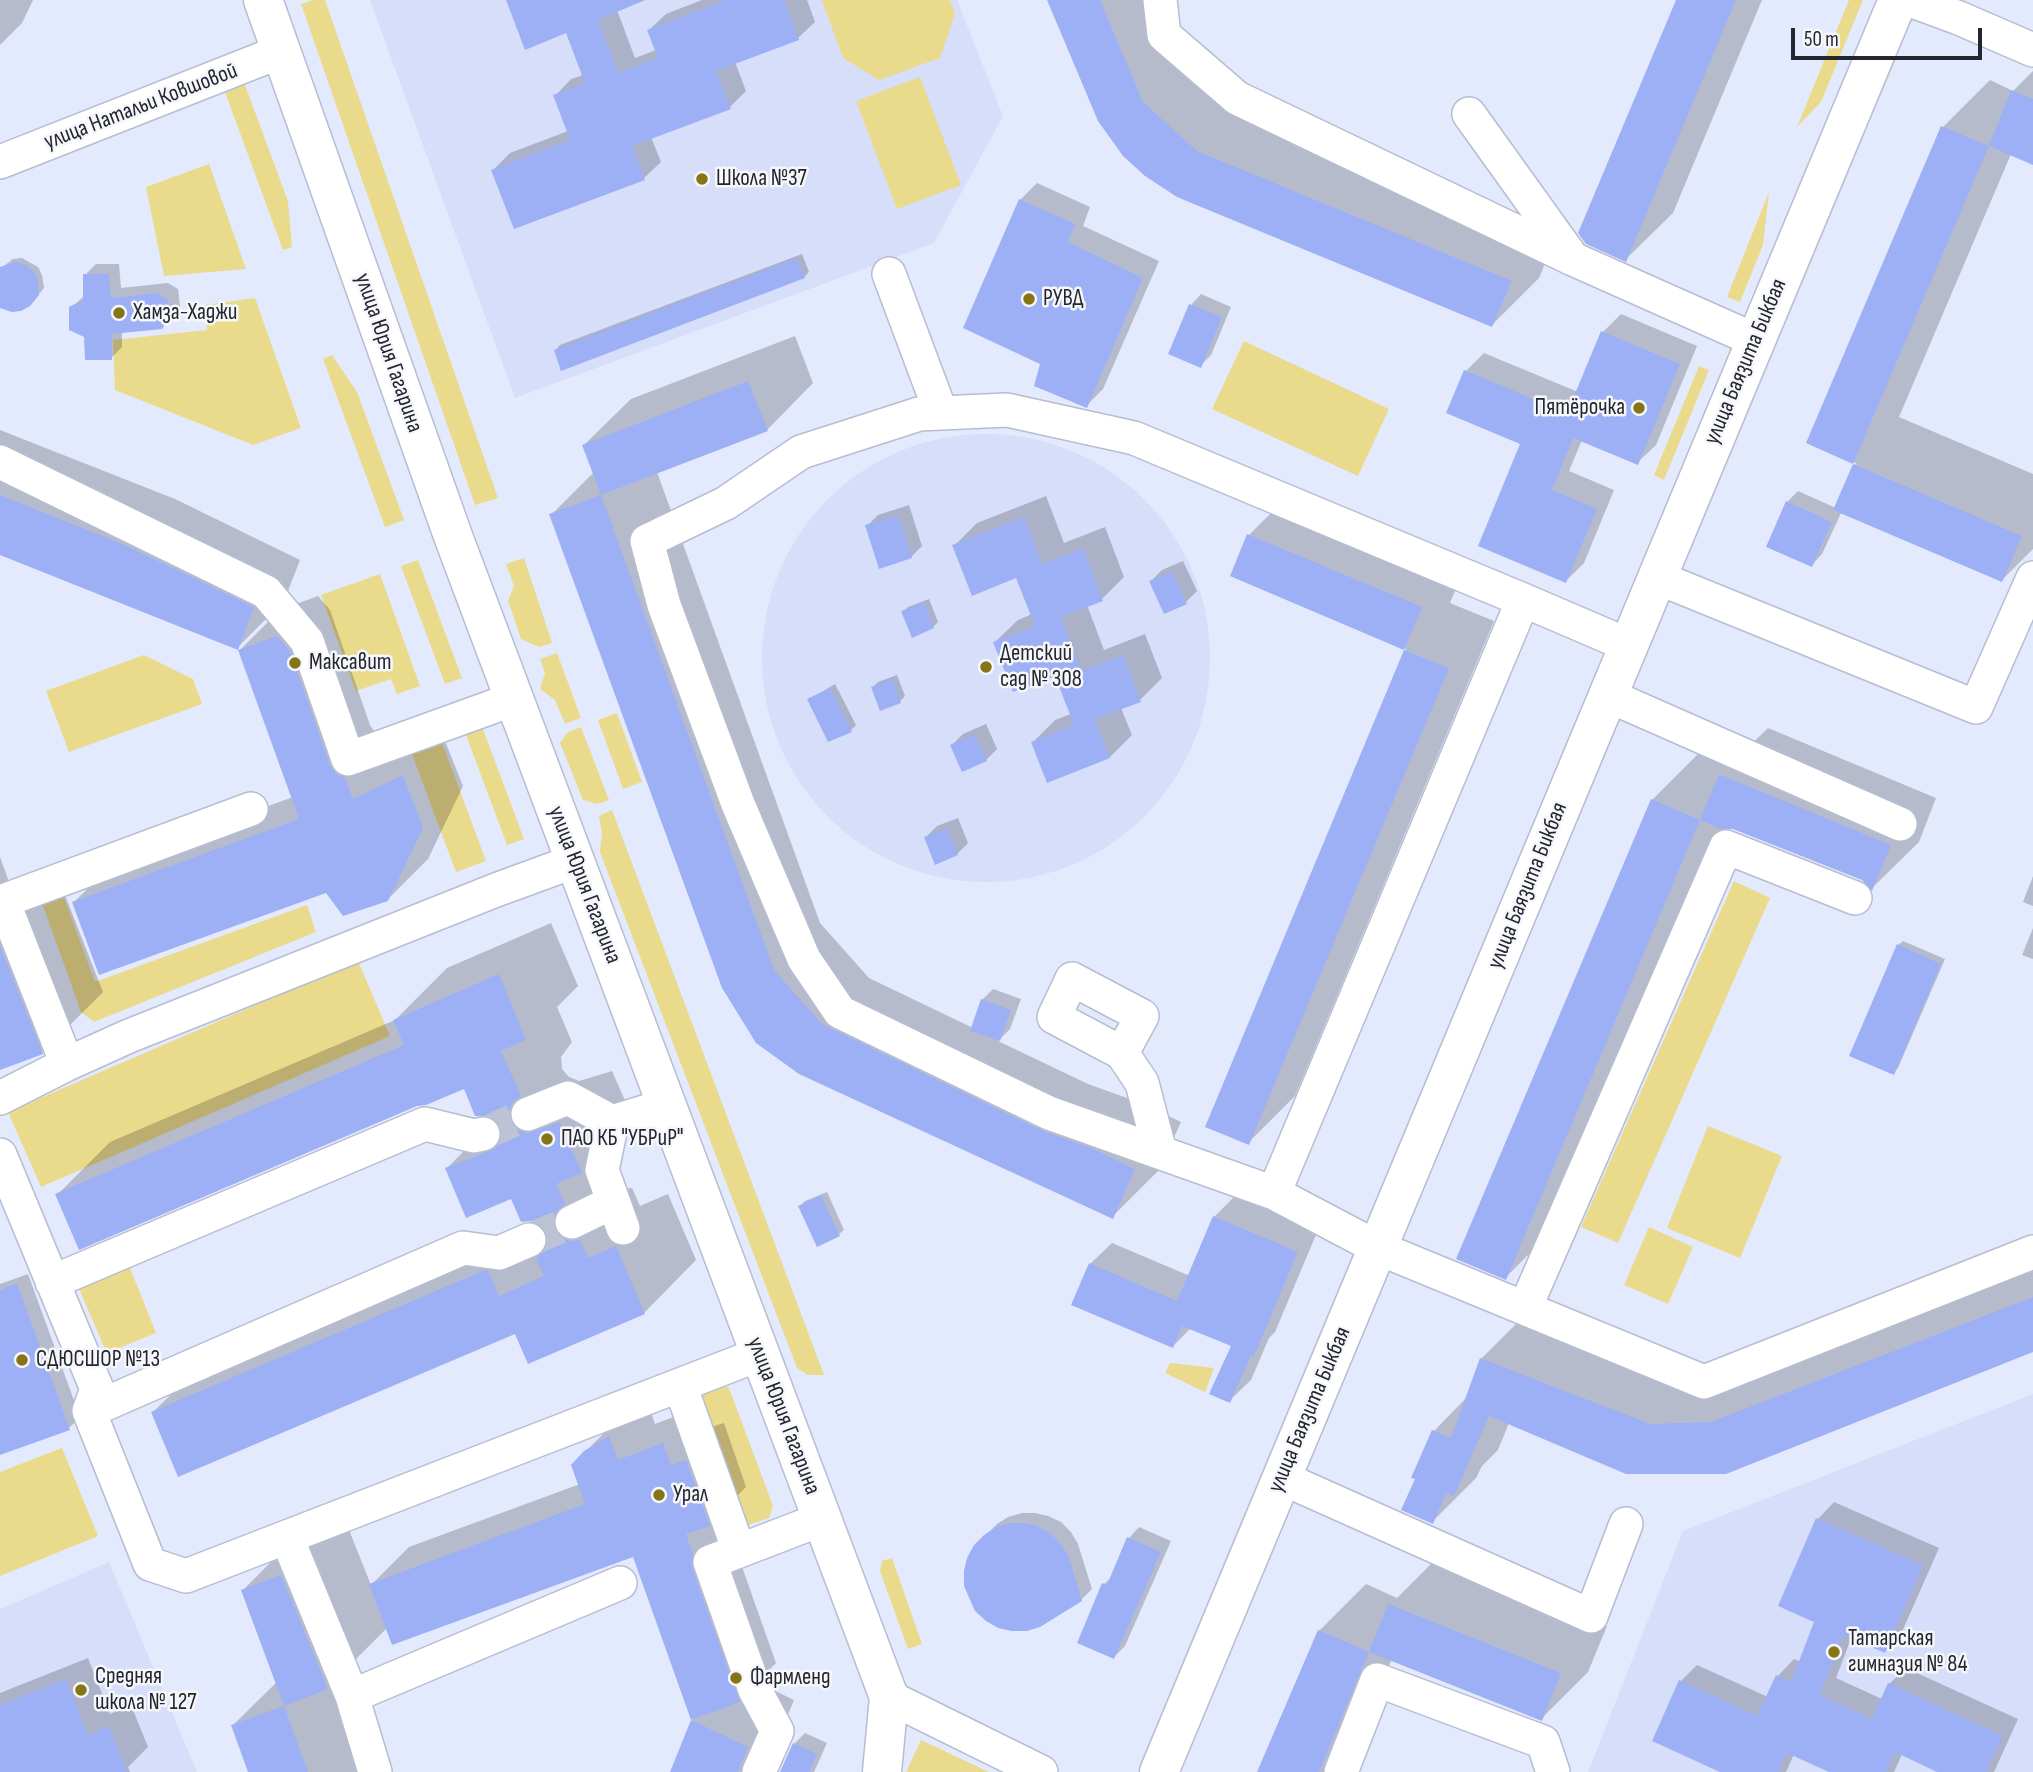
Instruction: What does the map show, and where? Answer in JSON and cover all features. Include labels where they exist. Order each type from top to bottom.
[{"type":"main road","name":"улица Юрия Гагарина","points":[[263,0],[453,536],[889,1697],[882,1772]]},
{"type":"main road","name":"улица Баязита Бикбая","points":[[1159,1772],[1898,0]]},
{"type":"street","points":[[1160,0],[1164,35],[1237,99],[1573,259],[1755,340]]},
{"type":"street","points":[[1910,0],[2033,50]]},
{"type":"street","name":"улица Натальи Ковшовой","points":[[0,162],[282,51]]},
{"type":"street","points":[[1469,114],[1573,259]]},
{"type":"street","points":[[889,274],[941,413]]},
{"type":"street","points":[[1628,645],[1134,438],[1006,410],[919,414],[801,452],[726,503],[647,541],[664,606],[738,804],[804,959],[840,1012],[1049,1113],[1274,1193],[1378,1248],[1704,1382],[2033,1252]]},
{"type":"street","points":[[0,462],[266,592],[307,641],[348,759],[514,699]]},
{"type":"street","points":[[1656,577],[1976,707],[2033,578]]},
{"type":"street","points":[[1274,1193],[1523,600]]},
{"type":"street","points":[[1606,695],[1900,824]]},
{"type":"street","points":[[67,1064],[2,902],[251,809]]},
{"type":"street","points":[[1525,1308],[1726,847],[1855,898]]},
{"type":"street","points":[[0,1098],[129,1035],[575,861]]},
{"type":"street","points":[[1122,1053],[1142,1083],[1160,1152]]},
{"type":"street","points":[[528,1114],[568,1098],[612,1122],[667,1105]]},
{"type":"street","points":[[572,1222],[618,1215],[602,1170],[612,1122]]},
{"type":"street","points":[[52,1282],[425,1124],[474,1136],[483,1133]]},
{"type":"street","points":[[0,1155],[97,1389],[89,1411],[150,1564],[186,1576],[760,1354]]},
{"type":"street","points":[[89,1411],[463,1248],[499,1252],[529,1240]]},
{"type":"street","points":[[680,1385],[739,1550]]},
{"type":"street","points":[[1282,1478],[1591,1616],[1626,1524]]},
{"type":"street","points":[[759,1772],[777,1731],[755,1690],[710,1562],[822,1519]]},
{"type":"street","points":[[287,1538],[352,1696],[375,1772]]},
{"type":"street","points":[[352,1696],[620,1583]]},
{"type":"street","points":[[1341,1772],[1377,1680],[1543,1742],[1553,1772]]},
{"type":"street","points":[[889,1697],[1041,1772]]},
{"type":"shaded area","points":[[325,0],[498,498],[475,505],[301,4]]},
{"type":"shaded area","name":"Школа №37","points":[[370,0],[957,0],[1003,116],[934,243],[515,398]]},
{"type":"shaded area","points":[[822,0],[950,0],[955,14],[940,58],[879,80],[843,58]]},
{"type":"shaded area","points":[[1849,0],[1863,0],[1821,102],[1797,127]]},
{"type":"shaded area","points":[[242,77],[288,201],[292,247],[283,250],[222,84]]},
{"type":"shaded area","points":[[920,77],[961,185],[897,209],[856,101]]},
{"type":"shaded area","points":[[209,164],[246,269],[164,276],[146,187]]},
{"type":"shaded area","points":[[1769,192],[1763,245],[1740,302],[1727,297]]},
{"type":"shaded area","points":[[255,298],[301,428],[253,445],[115,390],[113,340],[207,330],[205,305]]},
{"type":"shaded area","points":[[1244,341],[1389,409],[1358,476],[1212,409]]},
{"type":"shaded area","points":[[332,355],[357,392],[404,520],[385,527],[323,359]]},
{"type":"shaded area","points":[[1699,366],[1709,370],[1664,480],[1654,475]]},
{"type":"shaded area","name":"Детский сад № 308","points":[[986,434],[1030,438],[1072,451],[1111,472],[1145,499],[1172,533],[1193,572],[1206,614],[1210,658],[1206,702],[1193,744],[1172,783],[1145,817],[1111,844],[1072,865],[1030,878],[986,882],[942,878],[900,865],[861,844],[827,817],[800,783],[779,744],[766,702],[762,658],[766,614],[779,572],[800,533],[827,499],[861,472],[900,451],[942,438]]},
{"type":"shaded area","points":[[524,558],[552,643],[539,647],[521,639],[508,601],[514,586],[506,564]]},
{"type":"shaded area","points":[[418,560],[462,678],[445,684],[401,566]]},
{"type":"shaded area","points":[[380,574],[420,686],[397,694],[391,679],[356,691],[321,595]]},
{"type":"shaded area","points":[[557,653],[581,718],[565,724],[555,700],[540,689],[545,673],[540,659]]},
{"type":"shaded area","points":[[144,655],[193,679],[202,704],[69,752],[46,691]]},
{"type":"shaded area","points":[[617,713],[642,782],[623,789],[598,720]]},
{"type":"shaded area","points":[[480,721],[524,839],[507,845],[463,727]]},
{"type":"shaded area","points":[[581,727],[609,800],[597,804],[583,800],[560,743],[568,732]]},
{"type":"shaded area","points":[[440,737],[486,861],[456,872],[410,749]]},
{"type":"shaded area","points":[[612,810],[824,1375],[808,1375],[797,1368],[600,852],[602,833],[599,816]]},
{"type":"shaded area","points":[[1734,881],[1770,898],[1618,1243],[1581,1227]]},
{"type":"shaded area","points":[[63,895],[95,982],[307,905],[316,932],[94,1022],[81,1012],[42,903]]},
{"type":"shaded area","points":[[358,961],[390,1036],[41,1187],[8,1112]]},
{"type":"shaded area","points":[[1708,1126],[1782,1156],[1740,1258],[1667,1228]]},
{"type":"shaded area","points":[[1649,1227],[1693,1247],[1668,1304],[1624,1285]]},
{"type":"shaded area","points":[[128,1263],[156,1333],[114,1350],[105,1349],[80,1291],[84,1281]]},
{"type":"shaded area","points":[[1170,1363],[1214,1368],[1205,1392],[1165,1373]]},
{"type":"shaded area","points":[[717,1380],[729,1388],[773,1506],[769,1518],[748,1525],[697,1388]]},
{"type":"shaded area","name":"Татарская гимназия № 84","points":[[2033,1394],[2033,1772],[1588,1772],[1683,1531]]},
{"type":"shaded area","points":[[62,1448],[98,1536],[0,1576],[0,1472]]},
{"type":"shaded area","points":[[892,1558],[922,1644],[908,1649],[880,1571],[882,1561]]},
{"type":"shaded area","name":"Средняя школа № 127","points":[[109,1562],[197,1772],[0,1772],[0,1609]]},
{"type":"shaded area","points":[[921,1740],[989,1772],[906,1772]]},
{"type":"building","points":[[506,0],[645,0],[598,20],[618,73],[658,58],[647,30],[726,0],[784,0],[799,40],[716,71],[731,109],[632,146],[645,180],[514,229],[491,170],[570,140],[553,95],[585,83],[566,33],[525,50]]},
{"type":"building","points":[[1047,0],[1100,0],[1143,102],[1197,151],[1512,281],[1492,327],[1177,197],[1145,176],[1123,156],[1098,121]]},
{"type":"building","points":[[1676,0],[1736,0],[1626,262],[1586,244],[1578,233]]},
{"type":"building","points":[[2011,90],[2033,99],[2033,165],[1989,146]]},
{"type":"building","points":[[1941,126],[1989,146],[1853,464],[1806,443]]},
{"type":"building","points":[[1019,199],[1075,224],[1068,242],[1143,278],[1087,408],[1034,386],[1040,364],[963,328]]},
{"type":"building","points":[[797,258],[805,278],[561,371],[554,350]]},
{"type":"building","points":[[16,262],[33,271],[38,280],[39,295],[30,306],[12,312],[0,308],[0,267]]},
{"type":"building","name":"Хамза-Хаджи","points":[[83,274],[109,274],[111,298],[157,293],[168,300],[170,319],[162,329],[112,334],[112,360],[85,360],[84,337],[69,330],[69,307],[83,300]]},
{"type":"building","points":[[1189,304],[1222,317],[1201,368],[1168,354]]},
{"type":"building","points":[[1601,331],[1680,364],[1638,465],[1573,438],[1552,490],[1597,509],[1566,583],[1478,546],[1520,444],[1446,413],[1464,370],[1567,413]]},
{"type":"building","points":[[748,381],[768,431],[601,495],[582,445]]},
{"type":"building","points":[[1853,464],[2022,536],[2002,582],[1833,510]]},
{"type":"building","points":[[0,495],[127,546],[254,607],[238,650],[0,555]]},
{"type":"building","points":[[601,495],[774,970],[822,1024],[1041,1130],[1091,1148],[1135,1169],[1113,1219],[799,1074],[756,1043],[722,988],[549,514]]},
{"type":"building","points":[[1786,501],[1832,522],[1812,567],[1766,547]]},
{"type":"building","points":[[898,515],[912,558],[879,569],[865,525]]},
{"type":"building","points":[[1024,517],[1042,564],[1083,548],[1103,601],[1061,617],[1082,671],[1123,655],[1141,702],[1095,719],[1110,758],[1047,783],[1031,742],[1074,725],[1055,676],[1013,692],[993,642],[1035,626],[1016,578],[972,596],[952,545]]},
{"type":"building","points":[[1247,534],[1422,607],[1404,650],[1230,576]]},
{"type":"building","points":[[1172,571],[1187,604],[1164,614],[1149,581]]},
{"type":"building","points":[[924,603],[934,628],[912,638],[901,611]]},
{"type":"building","points":[[277,636],[290,651],[330,765],[336,774],[345,778],[353,799],[403,775],[423,828],[388,901],[343,916],[326,893],[99,975],[72,902],[299,819],[238,650]]},
{"type":"building","points":[[1404,650],[1449,668],[1249,1145],[1205,1127]]},
{"type":"building","points":[[892,678],[901,703],[880,711],[871,687]]},
{"type":"building","points":[[830,688],[852,732],[828,742],[807,699]]},
{"type":"building","points":[[975,734],[987,761],[962,772],[950,745]]},
{"type":"building","points":[[1719,774],[1891,845],[1872,891],[1862,880],[1733,829],[1721,829],[1700,820]]},
{"type":"building","points":[[1651,799],[1700,820],[1506,1280],[1456,1259]]},
{"type":"building","points":[[947,828],[958,855],[935,865],[924,837]]},
{"type":"building","points":[[1897,944],[1941,964],[1894,1075],[1849,1056]]},
{"type":"building","points":[[0,946],[43,1054],[0,1070]]},
{"type":"building","points":[[499,974],[526,1040],[501,1051],[521,1096],[513,1102],[509,1111],[510,1122],[526,1133],[560,1122],[582,1173],[556,1184],[565,1204],[556,1212],[554,1230],[562,1238],[580,1240],[588,1258],[616,1246],[645,1314],[528,1364],[515,1334],[178,1477],[151,1412],[485,1270],[488,1271],[499,1296],[544,1276],[536,1258],[545,1251],[547,1233],[540,1224],[521,1222],[511,1199],[466,1218],[445,1168],[495,1149],[501,1140],[502,1130],[498,1122],[489,1116],[475,1116],[464,1089],[426,1105],[417,1106],[79,1250],[55,1194],[404,1045],[393,1020]]},
{"type":"building","points":[[981,999],[1011,1010],[1000,1041],[970,1031]]},
{"type":"building","points":[[821,1195],[840,1236],[817,1247],[798,1206]]},
{"type":"building","points":[[1213,1216],[1298,1252],[1254,1356],[1251,1355],[1230,1403],[1209,1394],[1231,1346],[1182,1326],[1173,1348],[1071,1305],[1089,1263],[1177,1301]]},
{"type":"building","name":"СДЮСШОР №13","points":[[17,1283],[70,1430],[0,1455],[0,1290]]},
{"type":"building","points":[[2033,1297],[2033,1352],[1726,1474],[1626,1474],[1489,1416],[1454,1496],[1446,1493],[1433,1524],[1401,1510],[1415,1479],[1411,1478],[1432,1430],[1451,1438],[1480,1358],[1650,1424],[1711,1422]]},
{"type":"building","points":[[609,1436],[618,1460],[663,1443],[671,1465],[686,1460],[710,1526],[686,1534],[693,1554],[692,1568],[740,1702],[691,1720],[633,1557],[392,1645],[369,1584],[585,1504],[571,1465],[584,1451]]},
{"type":"building","points":[[1816,1518],[1923,1565],[1885,1653],[1844,1635],[1820,1695],[1872,1719],[1888,1683],[2003,1736],[1986,1772],[1937,1772],[1895,1752],[1886,1772],[1829,1772],[1787,1753],[1778,1772],[1720,1772],[1652,1741],[1679,1680],[1757,1716],[1776,1675],[1791,1682],[1814,1622],[1778,1606]]},
{"type":"building","points":[[1009,1523],[1037,1526],[1060,1543],[1068,1555],[1082,1601],[1040,1627],[1027,1631],[998,1628],[986,1621],[975,1611],[964,1586],[967,1558],[974,1545],[996,1527]]},
{"type":"building","points":[[1127,1537],[1161,1552],[1114,1659],[1077,1643],[1102,1583],[1107,1585]]},
{"type":"building","points":[[281,1575],[328,1689],[284,1706],[241,1590]]},
{"type":"building","points":[[1388,1604],[1561,1673],[1542,1721],[1369,1652]]},
{"type":"building","points":[[1318,1630],[1369,1652],[1319,1772],[1257,1772]]},
{"type":"building","points":[[66,1679],[88,1735],[109,1726],[127,1772],[0,1772],[0,1705]]},
{"type":"building","points":[[284,1706],[308,1772],[248,1772],[231,1725]]},
{"type":"building","points":[[691,1720],[748,1747],[738,1772],[670,1772]]},
{"type":"building","points":[[793,1743],[817,1754],[809,1772],[780,1772]]},
{"type":"tunnel","points":[[483,1134],[528,1114]]},
{"type":"tunnel","points":[[529,1240],[572,1222]]},
{"type":"place","name":"Школа №37","points":[[702,179]]},
{"type":"place","name":"РУВД","points":[[1029,299]]},
{"type":"place","name":"Хамза-Хаджи","points":[[119,313]]},
{"type":"place","name":"Пятёрочка","points":[[1639,408]]},
{"type":"place","name":"Максавит","points":[[295,663]]},
{"type":"place","name":"Детский сад № 308","points":[[986,667]]},
{"type":"place","name":"ПАО КБ \"УБРиР\"","points":[[547,1139]]},
{"type":"place","name":"СДЮСШОР №13","points":[[22,1360]]},
{"type":"place","name":"Урал","points":[[659,1495]]},
{"type":"place","name":"Татарская гимназия № 84","points":[[1834,1652]]},
{"type":"place","name":"Фармленд","points":[[736,1678]]},
{"type":"place","name":"Средняя школа № 127","points":[[81,1690]]}]
